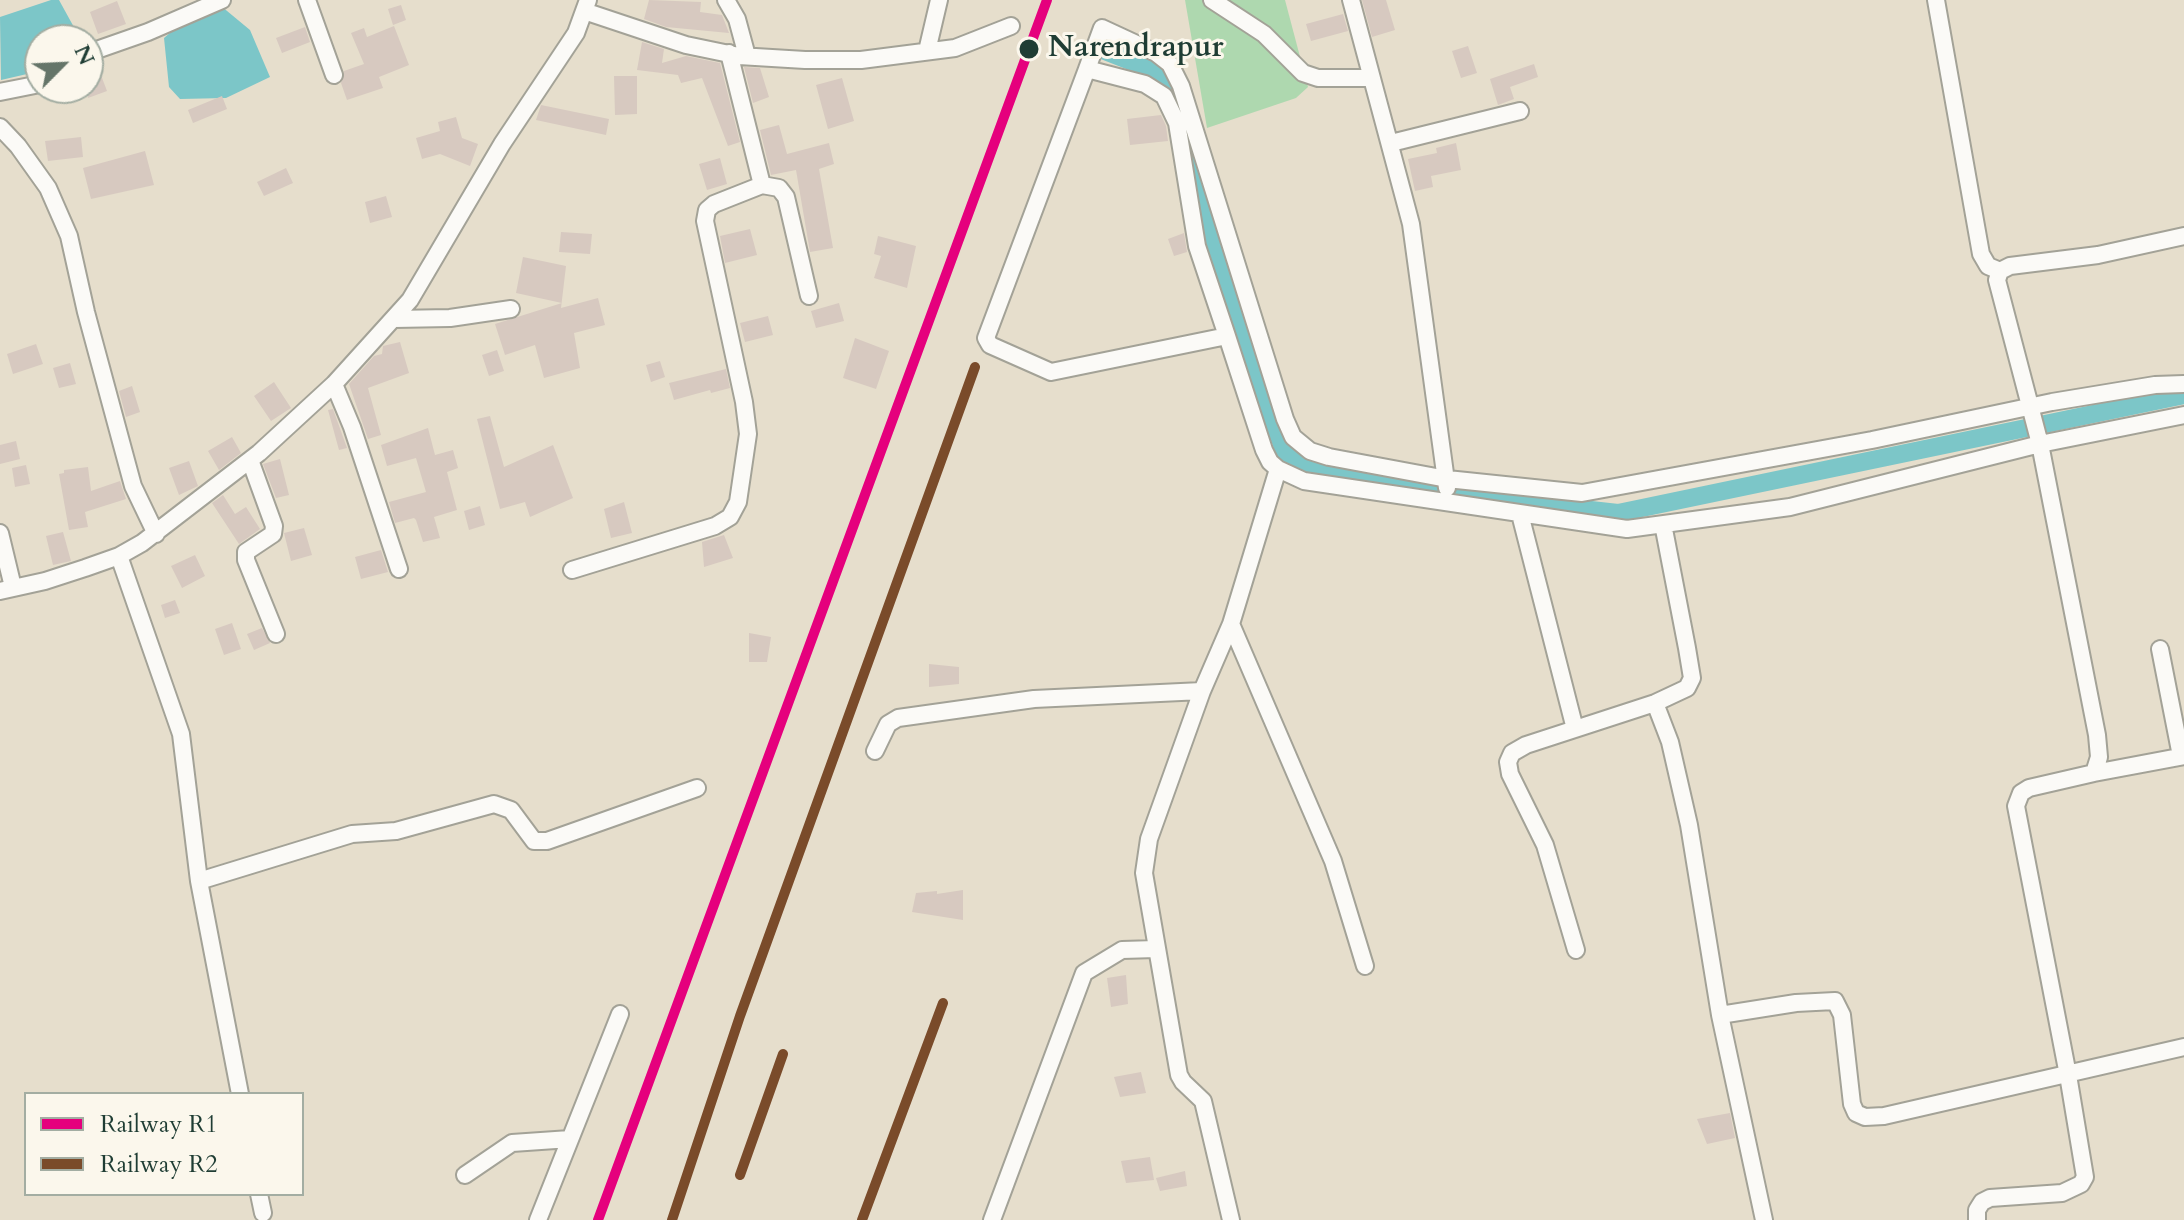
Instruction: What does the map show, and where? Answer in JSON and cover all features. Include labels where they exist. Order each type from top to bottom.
[{"type":"street","points":[[104,47],[222,0]]},
{"type":"street","points":[[307,0],[334,75]]},
{"type":"street","points":[[726,0],[737,19],[747,56]]},
{"type":"street","points":[[927,51],[939,0]]},
{"type":"street","points":[[1212,0],[1264,34],[1303,73],[1333,80],[1371,78]]},
{"type":"street","points":[[1351,0],[1411,224],[1447,479],[1447,503]]},
{"type":"street","points":[[1936,0],[1981,254],[1988,266],[2000,271]]},
{"type":"street","points":[[0,533],[6,589],[45,581],[119,556],[156,534],[296,421],[410,300],[502,144],[576,33],[586,5],[686,45],[747,56],[861,60],[955,48],[1011,26]]},
{"type":"street","points":[[1227,336],[1051,372],[990,345],[986,338],[1102,28],[1156,53],[1170,64],[1181,86],[1285,419],[1293,437],[1310,451],[1447,479],[1582,493],[1872,440],[2184,415]]},
{"type":"street","points":[[729,53],[762,185]]},
{"type":"street","points":[[1087,69],[1145,84],[1164,96],[1177,123],[1197,246],[1264,450],[1278,469],[1304,481],[1627,529],[1790,507],[2155,385],[2184,384]]},
{"type":"street","points":[[0,92],[24,87]]},
{"type":"street","points":[[1391,143],[1520,111]]},
{"type":"street","points":[[1,128],[48,188],[69,236],[133,486],[156,534]]},
{"type":"street","points":[[572,570],[715,526],[730,517],[738,502],[748,434],[744,402],[705,221],[707,210],[714,204],[762,185],[779,188],[786,197],[809,296]]},
{"type":"street","points":[[2094,773],[2099,757],[2097,735],[2035,425],[1997,280],[2000,271],[2010,266],[2098,255],[2184,236]]},
{"type":"street","points":[[394,319],[450,318],[511,309]]},
{"type":"street","points":[[334,384],[352,427],[399,569]]},
{"type":"street","points":[[250,460],[274,526],[273,534],[246,552],[246,560],[276,634]]},
{"type":"street","points":[[1231,1220],[1203,1101],[1179,1075],[1146,892],[1146,855],[1202,691],[1231,624],[1278,469]]},
{"type":"street","points":[[1520,514],[1575,729]]},
{"type":"street","points":[[1576,950],[1545,845],[1510,774],[1508,762],[1512,753],[1526,745],[1655,703],[1687,688],[1692,678],[1663,524]]},
{"type":"street","points":[[119,556],[181,734],[199,881],[240,1092]]},
{"type":"street","points":[[1231,624],[1333,861],[1365,966]]},
{"type":"street","points":[[1977,1220],[1977,1210],[1982,1202],[1990,1198],[2062,1193],[2081,1184],[2085,1177],[2016,806],[2021,793],[2029,788],[2183,756],[2160,649]]},
{"type":"street","points":[[875,751],[888,724],[898,718],[1034,699],[1202,691]]},
{"type":"street","points":[[1655,703],[1670,742],[1689,825],[1720,1015],[1764,1220]]},
{"type":"street","points":[[199,881],[352,834],[396,831],[494,804],[511,810],[534,841],[547,841],[697,788]]},
{"type":"street","points":[[992,1220],[1084,973],[1122,950],[1156,949]]},
{"type":"street","points":[[1720,1015],[1796,1003],[1835,1001],[1842,1015],[1852,1104],[1856,1113],[1865,1117],[1884,1116],[2184,1047]]},
{"type":"street","points":[[538,1220],[620,1014]]},
{"type":"street","points":[[465,1175],[512,1143],[570,1139]]},
{"type":"street","points":[[259,1196],[263,1213]]},
{"type":"green space","points":[[1185,0],[1285,0],[1308,87],[1296,98],[1207,128]]},
{"type":"water","points":[[59,0],[72,24],[24,24],[24,75],[1,80],[0,17]]},
{"type":"water","points":[[215,1],[250,30],[270,77],[226,98],[180,99],[169,87],[164,38],[199,8]]},
{"type":"building","points":[[649,0],[701,2],[700,12],[722,15],[729,33],[666,27],[644,19]]},
{"type":"building","points":[[1362,0],[1386,0],[1395,30],[1372,37]]},
{"type":"building","points":[[117,1],[126,24],[104,32],[104,24],[94,24],[90,12]]},
{"type":"building","points":[[401,5],[406,20],[393,25],[388,9]]},
{"type":"building","points":[[1343,14],[1348,31],[1311,41],[1306,24]]},
{"type":"building","points":[[394,26],[409,65],[379,77],[383,88],[347,100],[341,83],[344,71],[364,64],[351,33],[364,28],[367,37]]},
{"type":"building","points":[[305,27],[310,42],[282,53],[276,38]]},
{"type":"building","points":[[642,42],[664,49],[662,63],[686,56],[720,63],[740,142],[728,146],[702,78],[681,83],[678,75],[637,70]]},
{"type":"building","points":[[1468,46],[1477,73],[1461,78],[1452,51]]},
{"type":"building","points":[[1534,64],[1538,77],[1510,87],[1514,99],[1498,105],[1490,79]]},
{"type":"building","points":[[744,67],[760,68],[769,97],[753,103]]},
{"type":"building","points":[[614,76],[637,76],[637,114],[615,115]]},
{"type":"building","points":[[842,78],[854,121],[828,129],[816,85]]},
{"type":"building","points":[[222,96],[227,109],[193,123],[188,110]]},
{"type":"building","points":[[541,105],[609,119],[606,135],[536,120]]},
{"type":"building","points":[[1161,115],[1168,141],[1130,145],[1127,119]]},
{"type":"building","points":[[456,117],[462,138],[478,144],[470,166],[440,154],[422,159],[416,138],[440,131],[438,122]]},
{"type":"building","points":[[779,125],[787,154],[829,143],[834,164],[819,169],[833,248],[810,252],[796,170],[771,175],[760,130]]},
{"type":"building","points":[[81,137],[83,157],[48,161],[45,141]]},
{"type":"building","points":[[1456,143],[1461,170],[1431,176],[1433,187],[1415,191],[1408,159],[1437,153],[1436,148]]},
{"type":"building","points":[[145,151],[154,185],[91,199],[83,168]]},
{"type":"building","points":[[720,158],[727,184],[707,190],[699,164]]},
{"type":"building","points":[[286,168],[293,183],[264,196],[257,182]]},
{"type":"building","points":[[386,196],[392,217],[370,223],[365,202]]},
{"type":"building","points":[[750,229],[757,255],[725,263],[720,236]]},
{"type":"building","points":[[561,232],[592,234],[590,254],[559,252]]},
{"type":"building","points":[[1184,233],[1187,252],[1174,256],[1168,239]]},
{"type":"building","points":[[878,236],[916,246],[907,288],[874,278],[881,256],[874,254]]},
{"type":"building","points":[[523,257],[566,266],[562,303],[516,293]]},
{"type":"building","points":[[598,298],[605,325],[574,333],[580,368],[544,378],[535,345],[505,355],[495,324],[562,303],[561,308]]},
{"type":"building","points":[[839,303],[844,321],[816,328],[811,311]]},
{"type":"building","points":[[768,316],[773,335],[745,342],[740,323]]},
{"type":"building","points":[[855,338],[889,351],[876,389],[843,378]]},
{"type":"building","points":[[400,342],[409,373],[368,388],[381,435],[368,439],[349,384],[374,356],[382,354],[383,346]]},
{"type":"building","points":[[36,344],[43,364],[13,374],[7,354]]},
{"type":"building","points":[[497,350],[504,371],[489,376],[482,355]]},
{"type":"building","points":[[660,361],[665,377],[651,382],[646,365]]},
{"type":"building","points":[[70,363],[76,384],[59,388],[53,368]]},
{"type":"building","points":[[726,369],[730,388],[674,400],[669,383]]},
{"type":"building","points":[[274,382],[291,408],[271,421],[254,396]]},
{"type":"building","points":[[132,386],[140,412],[126,417],[119,391]]},
{"type":"building","points":[[333,409],[347,448],[339,450],[328,410]]},
{"type":"building","points":[[490,416],[504,467],[553,445],[573,498],[530,517],[525,502],[500,509],[477,419]]},
{"type":"building","points":[[428,428],[435,455],[453,450],[458,468],[447,472],[457,510],[434,517],[440,538],[423,542],[414,518],[395,523],[389,502],[426,492],[416,458],[387,466],[381,445]]},
{"type":"building","points":[[232,437],[241,453],[219,470],[208,451]]},
{"type":"building","points":[[16,441],[20,459],[0,464],[0,445]]},
{"type":"building","points":[[280,459],[289,495],[276,498],[263,464]]},
{"type":"building","points":[[189,461],[198,486],[179,495],[169,468]]},
{"type":"building","points":[[26,465],[30,484],[15,487],[12,468]]},
{"type":"building","points":[[88,467],[91,491],[120,481],[126,499],[85,512],[88,527],[69,530],[59,474],[64,470]]},
{"type":"building","points":[[223,495],[235,514],[246,507],[260,529],[239,544],[212,503]]},
{"type":"building","points":[[624,502],[632,533],[611,538],[604,509]]},
{"type":"building","points":[[480,506],[485,525],[469,530],[464,511]]},
{"type":"building","points":[[304,528],[312,555],[291,561],[284,533]]},
{"type":"building","points":[[63,532],[71,561],[53,565],[46,536]]},
{"type":"building","points":[[724,535],[733,558],[704,567],[702,542]]},
{"type":"building","points":[[381,550],[388,572],[361,579],[355,557]]},
{"type":"building","points":[[195,555],[205,576],[182,588],[171,566]]},
{"type":"building","points":[[175,600],[180,613],[165,618],[161,605]]},
{"type":"building","points":[[232,623],[241,649],[224,655],[215,629]]},
{"type":"building","points":[[262,628],[270,643],[254,650],[247,634]]},
{"type":"building","points":[[749,633],[771,637],[767,662],[749,662]]},
{"type":"building","points":[[929,664],[959,667],[959,684],[929,687]]},
{"type":"building","points":[[963,890],[963,920],[912,912],[916,893]]},
{"type":"building","points":[[1126,975],[1128,1004],[1111,1007],[1107,978]]},
{"type":"building","points":[[1141,1072],[1146,1093],[1120,1097],[1114,1077]]},
{"type":"building","points":[[1730,1113],[1735,1138],[1707,1144],[1697,1119]]},
{"type":"building","points":[[1150,1157],[1154,1180],[1126,1183],[1121,1161]]},
{"type":"building","points":[[1185,1171],[1187,1186],[1160,1191],[1156,1178]]},
{"type":"waterway","points":[[1095,47],[1151,69],[1176,98],[1196,161],[1217,251],[1277,432],[1286,454],[1300,467],[1447,494],[1618,513],[2184,395]]},
{"type":"rail line","name":"R1","points":[[598,1220],[1047,0]]},
{"type":"rail line","name":"R2","points":[[672,1220],[740,1016],[975,367]]},
{"type":"rail line","name":"R2","points":[[862,1220],[943,1003]]},
{"type":"rail line","name":"R2","points":[[740,1175],[783,1054]]},
{"type":"place","name":"Narendrapur","points":[[1029,49]]}]
